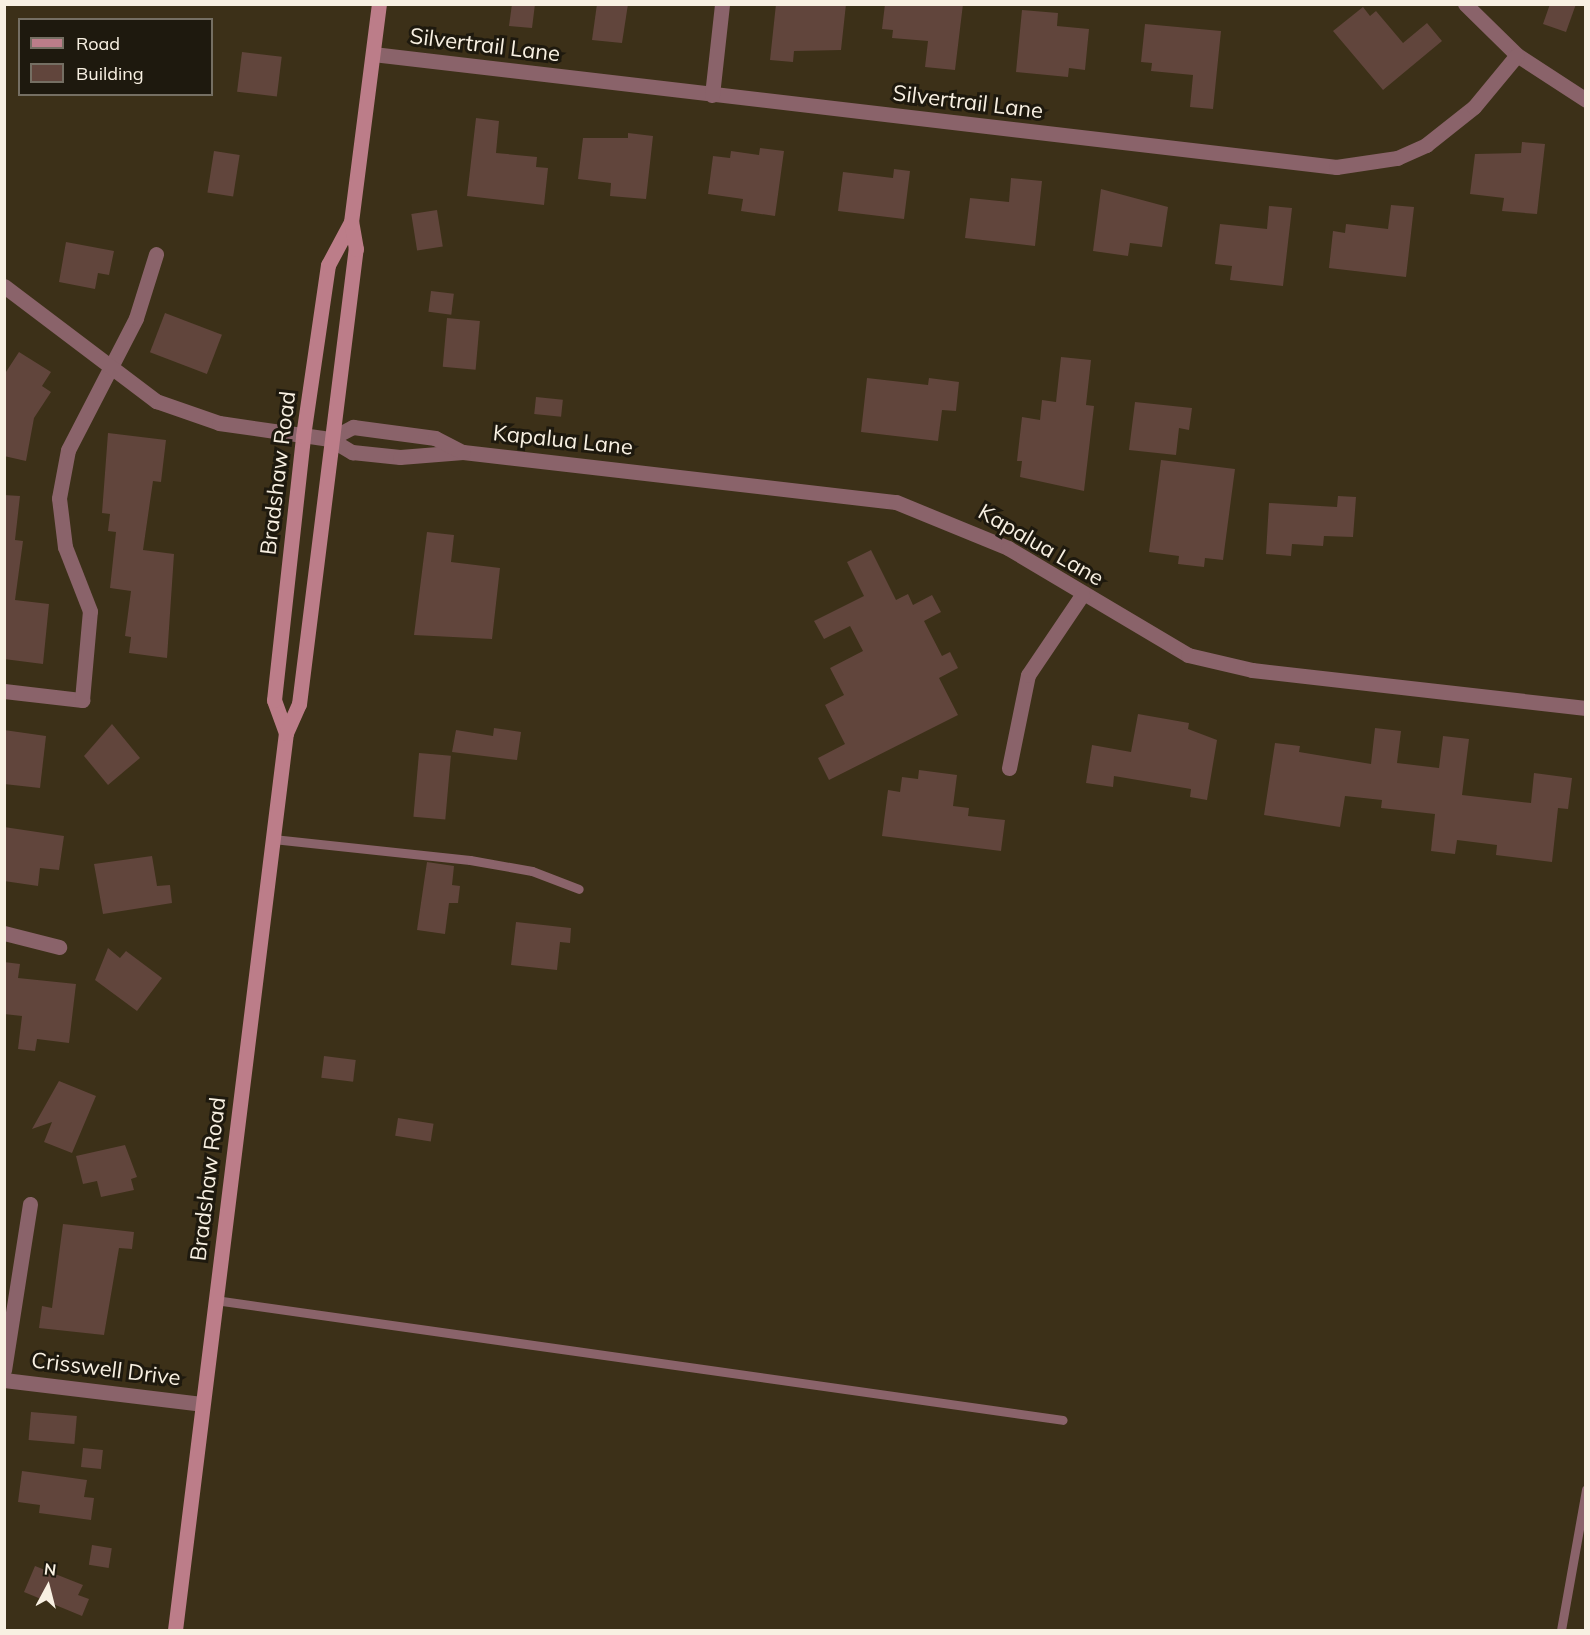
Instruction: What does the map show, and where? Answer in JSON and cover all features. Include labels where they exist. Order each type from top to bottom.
[{"type":"main road","name":"Bradshaw Road","points":[[175,1630],[286,733],[299,704],[330,439],[356,249],[351,222],[379,4]]},
{"type":"main road","name":"Bradshaw Road","points":[[286,733],[274,700],[303,436],[328,265],[351,222]]},
{"type":"street","points":[[712,95],[722,4]]},
{"type":"street","points":[[1465,4],[1517,55],[1586,100]]},
{"type":"street","name":"Silvertrail Lane","points":[[373,54],[1336,167],[1368,165],[1426,146],[1474,107],[1517,55]]},
{"type":"street","points":[[4,691],[82,700],[90,611],[65,547],[59,498],[68,450],[136,318],[156,254]]},
{"type":"street","points":[[4,286],[156,401],[219,423],[330,439]]},
{"type":"street","name":"Kapalua Lane","points":[[330,439],[353,427],[435,438],[463,452]]},
{"type":"street","name":"Kapalua Lane","points":[[330,439],[352,452],[400,457],[463,452],[896,502],[962,525],[1152,638],[1226,666],[1586,708]]},
{"type":"street","points":[[1009,768],[1028,675],[1082,595]]},
{"type":"street","points":[[4,933],[59,947]]},
{"type":"street","points":[[4,1370],[30,1204]]},
{"type":"street","name":"Crisswell Drive","points":[[4,1380],[202,1404]]},
{"type":"lane","points":[[273,839],[470,860],[532,871],[579,889]]},
{"type":"lane","points":[[215,1300],[1063,1420]]},
{"type":"lane","points":[[1561,1630],[1586,1489]]},
{"type":"building","points":[[512,4],[535,4],[532,28],[509,26]]},
{"type":"building","points":[[597,4],[628,4],[622,43],[592,40]]},
{"type":"building","points":[[776,4],[846,4],[841,50],[794,51],[793,62],[770,60]]},
{"type":"building","points":[[885,4],[963,4],[955,70],[925,67],[928,41],[892,38],[893,30],[882,29]]},
{"type":"building","points":[[1550,4],[1576,4],[1566,32],[1543,24]]},
{"type":"building","points":[[1363,7],[1370,16],[1376,11],[1403,43],[1427,23],[1442,41],[1383,90],[1333,31]]},
{"type":"building","points":[[1022,10],[1058,13],[1057,26],[1089,29],[1085,70],[1069,68],[1068,77],[1016,72]]},
{"type":"building","points":[[1145,24],[1221,31],[1213,109],[1190,107],[1193,75],[1151,71],[1152,63],[1141,62]]},
{"type":"building","points":[[242,52],[282,57],[277,97],[237,92]]},
{"type":"building","points":[[476,118],[499,121],[496,153],[537,157],[536,167],[548,168],[544,205],[467,196]]},
{"type":"building","points":[[628,133],[653,136],[646,199],[610,196],[611,183],[578,179],[583,138],[628,138]]},
{"type":"building","points":[[1522,142],[1545,144],[1537,214],[1502,211],[1504,198],[1470,194],[1475,154],[1521,153]]},
{"type":"building","points":[[760,148],[784,151],[775,216],[741,211],[743,199],[708,194],[713,156],[730,158],[731,151],[759,155]]},
{"type":"building","points":[[214,151],[240,155],[233,197],[207,192]]},
{"type":"building","points":[[894,169],[910,171],[904,219],[838,211],[843,172],[893,178]]},
{"type":"building","points":[[1011,178],[1042,181],[1035,246],[965,238],[970,198],[1009,202]]},
{"type":"building","points":[[1101,189],[1168,207],[1162,247],[1130,243],[1128,256],[1093,251]]},
{"type":"building","points":[[1391,205],[1414,207],[1406,277],[1329,268],[1333,231],[1345,233],[1346,224],[1388,229]]},
{"type":"building","points":[[1269,206],[1292,208],[1283,286],[1230,280],[1232,266],[1215,264],[1220,224],[1267,229]]},
{"type":"building","points":[[437,210],[443,247],[417,251],[411,214]]},
{"type":"building","points":[[66,242],[114,251],[109,275],[98,273],[95,289],[59,282]]},
{"type":"building","points":[[431,291],[454,294],[451,315],[428,312]]},
{"type":"building","points":[[165,313],[222,335],[207,374],[150,352]]},
{"type":"building","points":[[447,318],[480,321],[476,370],[443,367]]},
{"type":"building","points":[[19,352],[51,372],[42,386],[51,392],[34,418],[26,461],[4,456],[4,375]]},
{"type":"building","points":[[1061,357],[1091,360],[1086,405],[1094,406],[1084,491],[1020,477],[1022,461],[1017,461],[1022,417],[1040,420],[1042,400],[1056,402]]},
{"type":"building","points":[[867,378],[928,385],[929,378],[959,382],[956,411],[942,410],[938,441],[861,432]]},
{"type":"building","points":[[536,397],[563,400],[561,417],[534,414]]},
{"type":"building","points":[[1135,402],[1192,408],[1189,430],[1179,428],[1176,455],[1129,450]]},
{"type":"building","points":[[108,433],[166,440],[161,482],[153,481],[143,550],[174,554],[167,658],[129,653],[131,637],[125,636],[131,591],[110,588],[116,532],[108,531],[110,514],[102,513]]},
{"type":"building","points":[[1161,460],[1235,469],[1223,560],[1205,558],[1204,567],[1178,564],[1179,556],[1149,552]]},
{"type":"building","points":[[4,495],[20,496],[15,540],[23,541],[15,600],[49,604],[43,664],[4,659]]},
{"type":"building","points":[[1338,496],[1356,497],[1353,537],[1324,536],[1323,546],[1292,544],[1291,556],[1266,554],[1269,503],[1337,507]]},
{"type":"building","points":[[427,532],[454,535],[451,562],[500,568],[492,639],[414,635]]},
{"type":"building","points":[[871,550],[896,600],[908,594],[913,605],[932,595],[941,612],[924,621],[942,656],[950,652],[958,668],[939,678],[958,715],[829,780],[818,758],[845,744],[825,705],[844,695],[830,668],[863,651],[850,626],[824,639],[814,621],[864,596],[847,562]]},
{"type":"building","points":[[1138,714],[1189,723],[1188,729],[1217,740],[1207,800],[1190,797],[1191,789],[1114,776],[1113,787],[1086,783],[1092,745],[1131,752]]},
{"type":"building","points":[[112,724],[140,758],[108,785],[84,756]]},
{"type":"building","points":[[494,728],[521,732],[517,760],[452,752],[456,730],[493,736]]},
{"type":"building","points":[[1375,728],[1401,731],[1397,763],[1439,768],[1443,736],[1469,739],[1462,795],[1531,803],[1534,773],[1572,778],[1568,809],[1558,808],[1552,862],[1496,855],[1497,845],[1457,840],[1455,854],[1431,851],[1435,814],[1381,808],[1382,800],[1345,796],[1340,827],[1264,815],[1275,743],[1300,746],[1299,752],[1371,764]]},
{"type":"building","points":[[4,730],[46,736],[40,788],[4,784]]},
{"type":"building","points":[[419,753],[451,756],[445,820],[413,817]]},
{"type":"building","points":[[919,770],[957,775],[953,806],[969,808],[968,816],[1005,820],[1001,851],[882,836],[888,790],[900,792],[902,777],[918,779]]},
{"type":"building","points":[[4,827],[64,836],[59,870],[40,868],[38,886],[4,881]]},
{"type":"building","points":[[152,856],[157,886],[170,885],[172,903],[103,914],[94,864]]},
{"type":"building","points":[[427,862],[454,866],[452,885],[460,886],[458,903],[449,903],[445,934],[417,930]]},
{"type":"building","points":[[516,922],[571,928],[570,943],[560,942],[557,970],[511,965]]},
{"type":"building","points":[[108,948],[120,958],[126,951],[162,978],[137,1011],[95,980]]},
{"type":"building","points":[[4,962],[20,964],[18,978],[76,984],[69,1043],[37,1039],[35,1051],[18,1049],[22,1016],[4,1014]]},
{"type":"building","points":[[324,1056],[356,1060],[353,1082],[321,1078]]},
{"type":"building","points":[[59,1081],[96,1096],[72,1153],[44,1142],[52,1122],[32,1129]]},
{"type":"building","points":[[398,1118],[434,1124],[431,1141],[395,1136]]},
{"type":"building","points":[[125,1145],[137,1177],[131,1179],[134,1190],[101,1197],[97,1181],[83,1184],[76,1156]]},
{"type":"building","points":[[63,1224],[134,1232],[132,1249],[119,1248],[104,1335],[39,1328],[42,1306],[52,1308]]},
{"type":"building","points":[[31,1412],[77,1416],[74,1444],[29,1440]]},
{"type":"building","points":[[83,1448],[103,1450],[101,1469],[81,1467]]},
{"type":"building","points":[[22,1471],[87,1480],[84,1497],[94,1498],[91,1520],[39,1513],[40,1505],[18,1502]]},
{"type":"building","points":[[92,1545],[112,1548],[109,1568],[89,1565]]},
{"type":"building","points":[[35,1566],[83,1585],[78,1595],[89,1599],[82,1616],[24,1592]]}]
